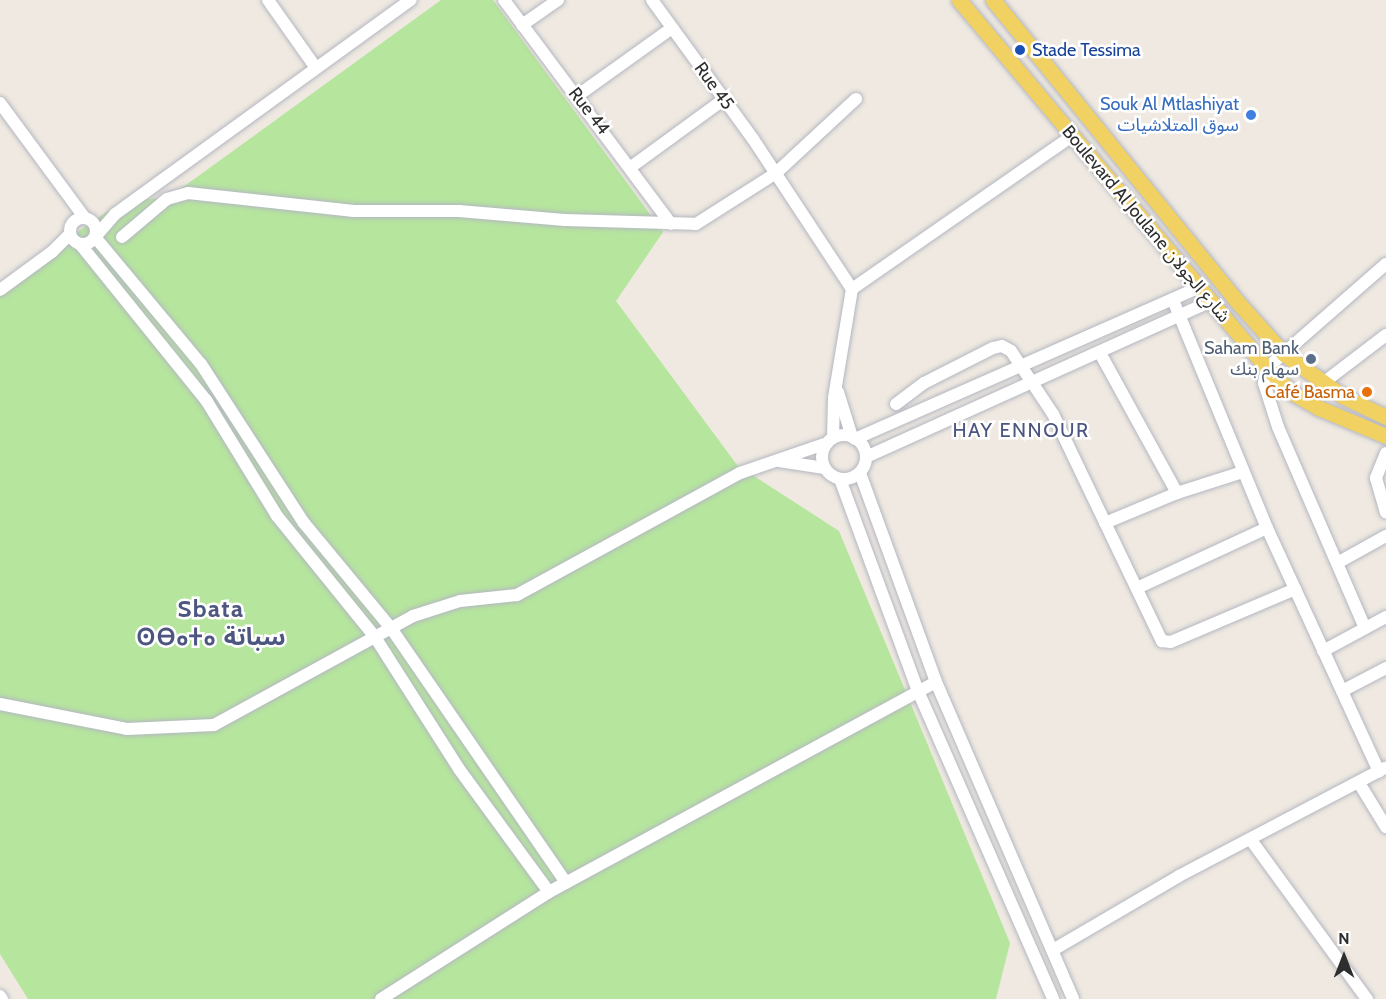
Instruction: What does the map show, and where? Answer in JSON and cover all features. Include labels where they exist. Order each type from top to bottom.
[{"type":"main road","name":"Boulevard Al Joulane شارع الجولان","points":[[959,0],[1071,137],[1267,368],[1291,392],[1319,408],[1386,436]]},
{"type":"main road","name":"Boulevard Al Joulane شارع الجولان","points":[[993,0],[1234,298],[1284,354],[1323,383],[1386,417]]},
{"type":"street","points":[[268,0],[315,68]]},
{"type":"street","points":[[75,237],[90,242],[115,214],[411,0]]},
{"type":"street","name":"Rue 44","points":[[504,0],[671,224]]},
{"type":"street","points":[[522,25],[558,0]]},
{"type":"street","name":"Rue 45","points":[[652,0],[776,172],[852,289]]},
{"type":"street","points":[[577,96],[672,28]]},
{"type":"street","points":[[122,237],[168,198],[188,193],[354,211],[459,211],[696,224],[710,218],[776,172],[856,99]]},
{"type":"street","points":[[630,167],[723,100]]},
{"type":"street","points":[[0,104],[66,198],[88,219],[96,236],[201,364],[304,522],[391,628],[566,883]]},
{"type":"street","points":[[824,468],[822,451],[830,441],[852,289],[1071,137]]},
{"type":"street","points":[[66,198],[75,237],[103,277],[188,375],[277,516],[375,637],[459,769],[549,892]]},
{"type":"street","points":[[0,290],[75,237],[88,219],[115,214]]},
{"type":"street","points":[[1365,628],[1339,561],[1266,395],[1267,368],[1386,264]]},
{"type":"street","points":[[0,704],[103,727],[205,727],[232,718],[391,628],[441,606],[526,591],[740,473],[830,441],[854,438],[1024,366],[1198,288]]},
{"type":"street","points":[[1053,950],[1179,876],[1383,769],[1342,691],[1267,528],[1173,300]]},
{"type":"street","points":[[1073,999],[936,682],[860,473],[866,458],[1100,354],[1211,301]]},
{"type":"street","points":[[1323,383],[1386,334]]},
{"type":"street","points":[[896,404],[924,383],[993,348],[1002,346],[1011,351],[1036,383],[1160,638],[1168,642],[1295,589]]},
{"type":"street","points":[[1100,354],[1177,493]]},
{"type":"street","points":[[837,385],[854,438],[866,458]]},
{"type":"street","points":[[1386,453],[1376,478],[1386,513]]},
{"type":"street","points":[[775,461],[824,468],[840,479],[918,691],[1053,999]]},
{"type":"street","points":[[1105,523],[1177,493],[1244,472]]},
{"type":"street","points":[[840,479],[860,473]]},
{"type":"street","points":[[1137,588],[1267,528]]},
{"type":"street","points":[[1339,561],[1386,537]]},
{"type":"street","points":[[1323,651],[1386,617]]},
{"type":"street","points":[[1342,691],[1386,668]]},
{"type":"street","points":[[381,999],[549,892],[936,682]]},
{"type":"street","points":[[1359,783],[1386,827]]},
{"type":"street","points":[[1251,840],[1362,998]]},
{"type":"green space","points":[[441,0],[493,0],[663,232],[616,301],[737,465],[839,531],[1010,943],[996,999],[28,999],[0,954],[0,285],[124,200],[168,198]]},
{"type":"place","name":"Stade Tessima","points":[[1020,50]]},
{"type":"place","name":"Souk Al Mtlashiyat سوق المتلاشيات","points":[[1251,115]]},
{"type":"place","name":"Saham Bank سهام بنك","points":[[1311,359]]},
{"type":"place","name":"Café Basma","points":[[1367,392]]},
{"type":"district","name":"HAY ENNOUR","points":[[1021,430]]},
{"type":"district","name":"Sbata ⵙⴱⴰⵜⴰ سباتة","points":[[211,623]]}]
